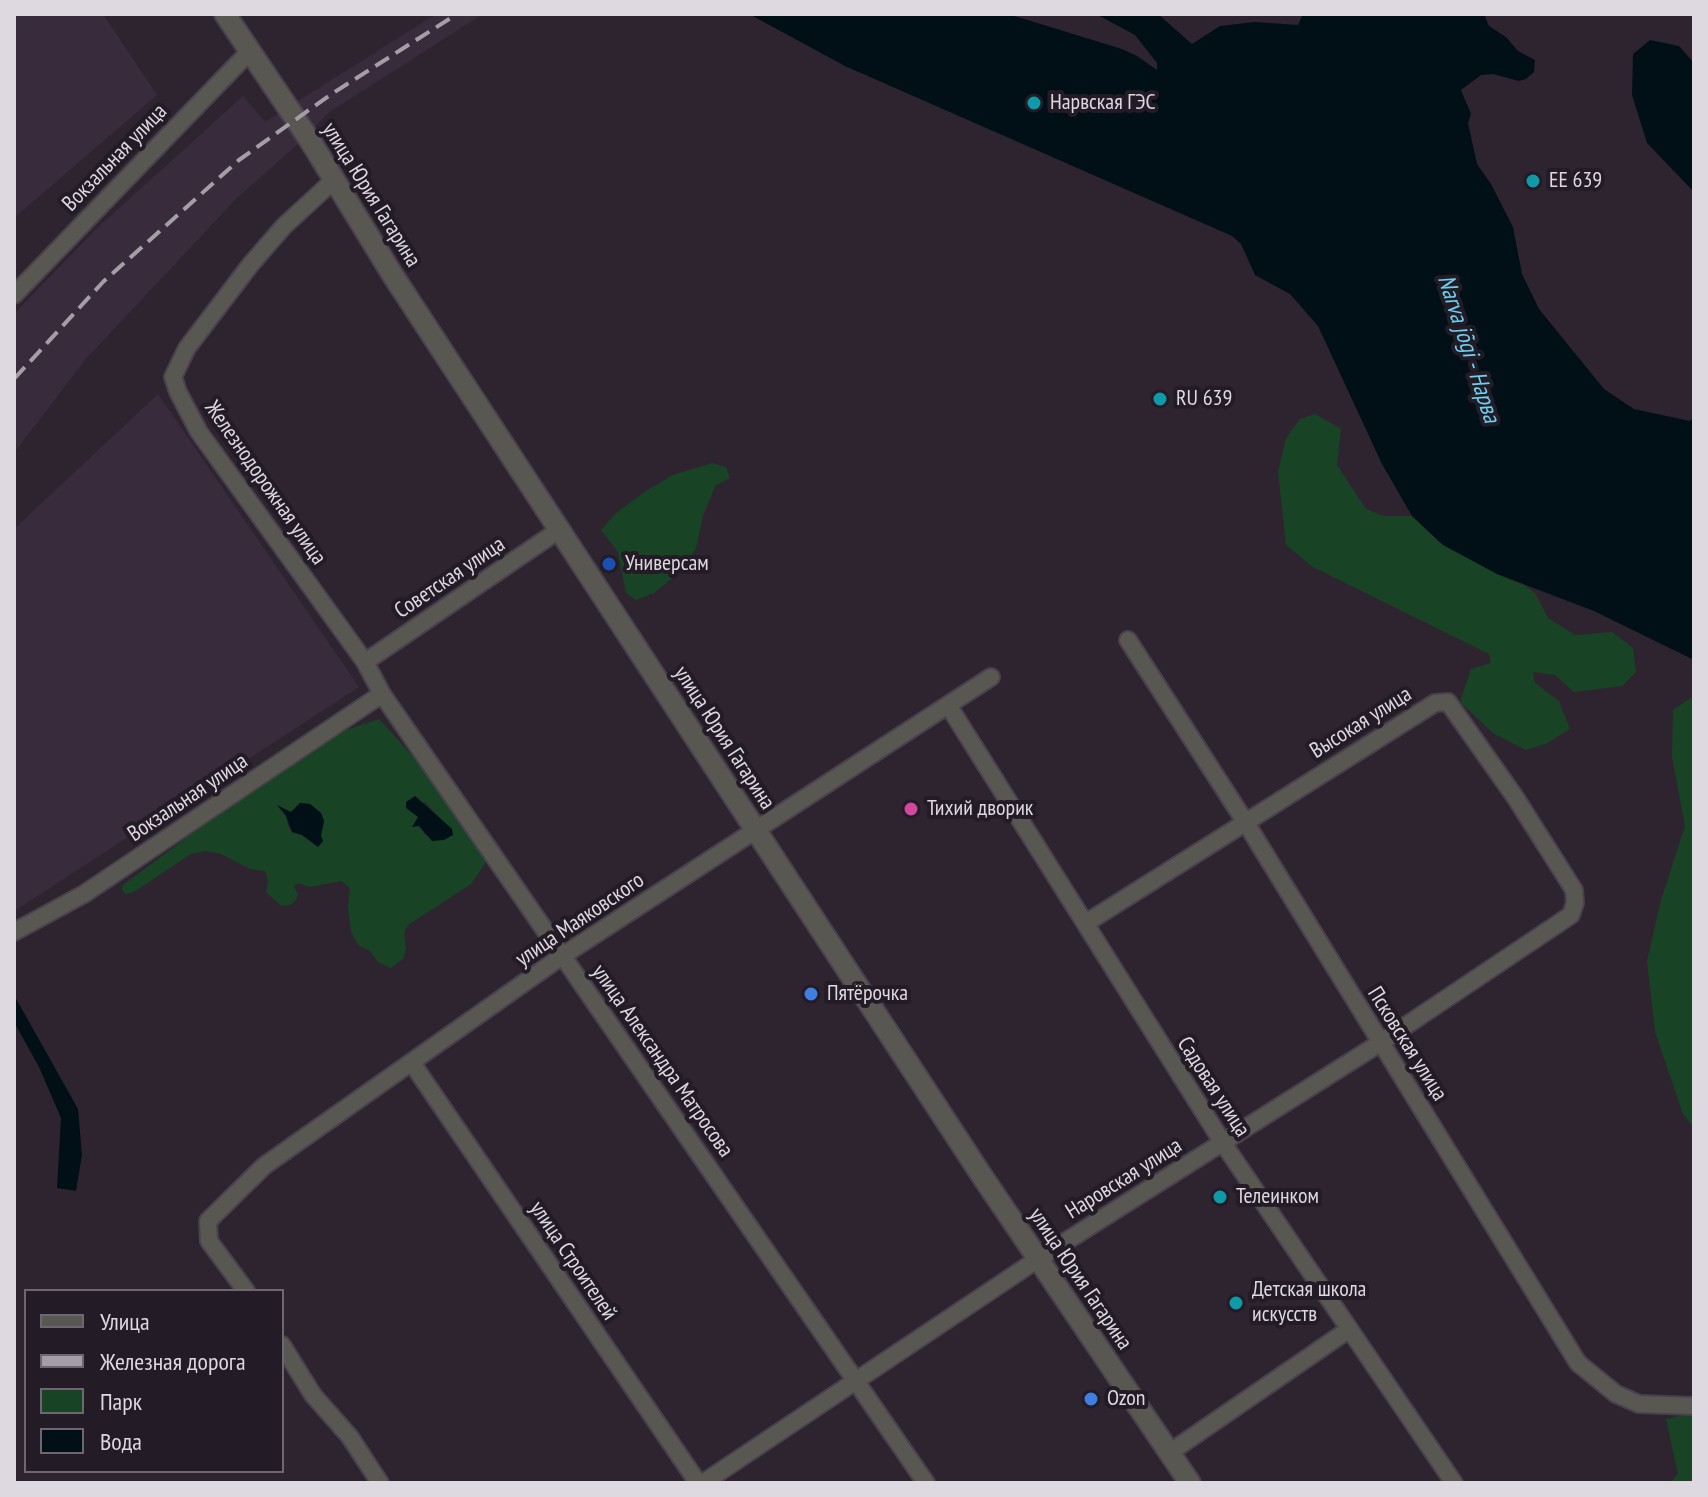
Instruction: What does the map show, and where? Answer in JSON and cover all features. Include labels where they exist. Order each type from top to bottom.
[{"type":"street","name":"улица Юрия Гагарина","points":[[225,14],[756,830],[1038,1259],[1190,1483]]},
{"type":"street","name":"Вокзальная улица","points":[[14,295],[249,52]]},
{"type":"street","name":"Железнодорожная улица","points":[[334,180],[284,226],[251,264],[187,348],[173,377],[199,432],[365,662]]},
{"type":"street","name":"Советская улица","points":[[365,662],[559,530]]},
{"type":"street","name":"Псковская улица","points":[[1128,640],[1246,823],[1578,1363],[1616,1394],[1639,1404],[1694,1406]]},
{"type":"street","name":"улица Александра Матросова","points":[[365,662],[382,694],[926,1483]]},
{"type":"street","name":"улица Маяковского","points":[[245,1289],[209,1241],[208,1221],[264,1166],[562,956],[991,677]]},
{"type":"street","name":"Вокзальная улица","points":[[14,932],[84,894],[382,694]]},
{"type":"street","name":"Высокая улица","points":[[1086,923],[1435,703],[1448,702],[1515,797],[1574,890],[1575,903],[1571,915]]},
{"type":"street","name":"Садовая улица","points":[[948,705],[1223,1143],[1454,1483]]},
{"type":"street","name":"Наровская улица","points":[[701,1483],[1038,1259],[1380,1043],[1571,915]]},
{"type":"street","name":"улица Строителей","points":[[412,1063],[701,1483]]},
{"type":"street","points":[[1169,1453],[1348,1330]]},
{"type":"street","points":[[284,1348],[313,1395],[350,1437],[380,1483]]},
{"type":"shaded area","points":[[14,14],[103,14],[157,95],[14,218]]},
{"type":"shaded area","points":[[436,14],[483,14],[328,113],[236,199],[85,360],[14,453],[14,314],[95,230],[243,96],[265,122]]},
{"type":"shaded area","points":[[158,394],[359,687],[14,914],[14,529]]},
{"type":"green space","points":[[1315,414],[1341,429],[1337,465],[1366,509],[1383,516],[1412,516],[1439,542],[1535,593],[1548,618],[1575,635],[1612,632],[1633,648],[1636,672],[1622,686],[1574,692],[1555,675],[1533,672],[1535,683],[1559,701],[1570,729],[1546,744],[1525,750],[1493,733],[1460,702],[1471,669],[1491,663],[1489,654],[1313,567],[1286,545],[1278,472],[1286,438],[1300,419]]},
{"type":"green space","points":[[712,463],[726,467],[730,478],[715,486],[703,516],[696,549],[675,576],[654,593],[636,600],[626,593],[618,552],[601,530],[616,513],[646,491],[673,475]]},
{"type":"green space","points":[[1694,696],[1694,1128],[1683,1114],[1655,1032],[1647,961],[1661,900],[1685,826],[1672,757],[1673,710]]},
{"type":"green space","points":[[379,719],[447,799],[485,858],[485,864],[471,884],[408,925],[404,932],[406,949],[403,959],[391,968],[378,962],[370,951],[358,945],[351,931],[348,906],[350,888],[341,881],[310,887],[298,883],[294,887],[298,894],[296,900],[290,905],[281,906],[266,892],[268,881],[265,871],[250,869],[221,854],[206,851],[191,854],[134,892],[126,894],[122,890],[123,885],[206,823],[343,731]],"holes":[[[424,801],[440,818],[452,829],[425,835],[419,826],[418,816]],[[300,803],[310,804],[321,813],[324,821],[323,841],[318,846],[292,832],[288,826],[286,816]]]},
{"type":"green space","points":[[1692,1413],[1694,1483],[1669,1483],[1678,1474],[1666,1419]]},
{"type":"water","name":"Narva jõgi - Нарва","points":[[749,14],[1008,14],[1122,49],[1157,70],[1157,63],[1135,35],[1096,14],[1158,14],[1192,44],[1220,26],[1255,22],[1298,25],[1303,14],[1484,14],[1489,26],[1506,37],[1518,51],[1535,60],[1534,72],[1526,79],[1519,81],[1493,74],[1481,75],[1461,90],[1471,114],[1468,123],[1477,164],[1513,227],[1522,274],[1539,309],[1604,389],[1634,409],[1690,421],[1694,416],[1694,660],[1594,611],[1497,574],[1443,545],[1412,516],[1382,464],[1318,326],[1290,294],[1255,275],[1241,244],[1232,236],[845,66]]},
{"type":"water","points":[[1650,40],[1679,46],[1694,63],[1694,192],[1647,143],[1632,95],[1633,54]]},
{"type":"water","points":[[415,796],[452,829],[453,835],[432,841],[419,826],[412,827],[418,817],[406,808],[406,802]]},
{"type":"water","points":[[300,803],[310,804],[321,813],[324,821],[323,841],[318,847],[292,832],[286,816],[277,805],[291,812]]},
{"type":"water","points":[[14,995],[78,1109],[82,1155],[76,1191],[57,1188],[61,1118],[39,1067],[14,1022]]},
{"type":"railway","points":[[14,379],[103,282],[239,160],[330,95],[457,14]]},
{"type":"place","name":"Нарвская ГЭС","points":[[1034,103]]},
{"type":"place","name":"EE 639","points":[[1533,181]]},
{"type":"place","name":"RU 639","points":[[1160,399]]},
{"type":"place","name":"Универсам","points":[[609,564]]},
{"type":"place","name":"Тихий дворик","points":[[911,809]]},
{"type":"place","name":"Пятёрочка","points":[[811,994]]},
{"type":"place","name":"Телеинком","points":[[1220,1197]]},
{"type":"place","name":"Детская школа искусств","points":[[1236,1303]]},
{"type":"place","name":"Ozon","points":[[1091,1399]]}]
